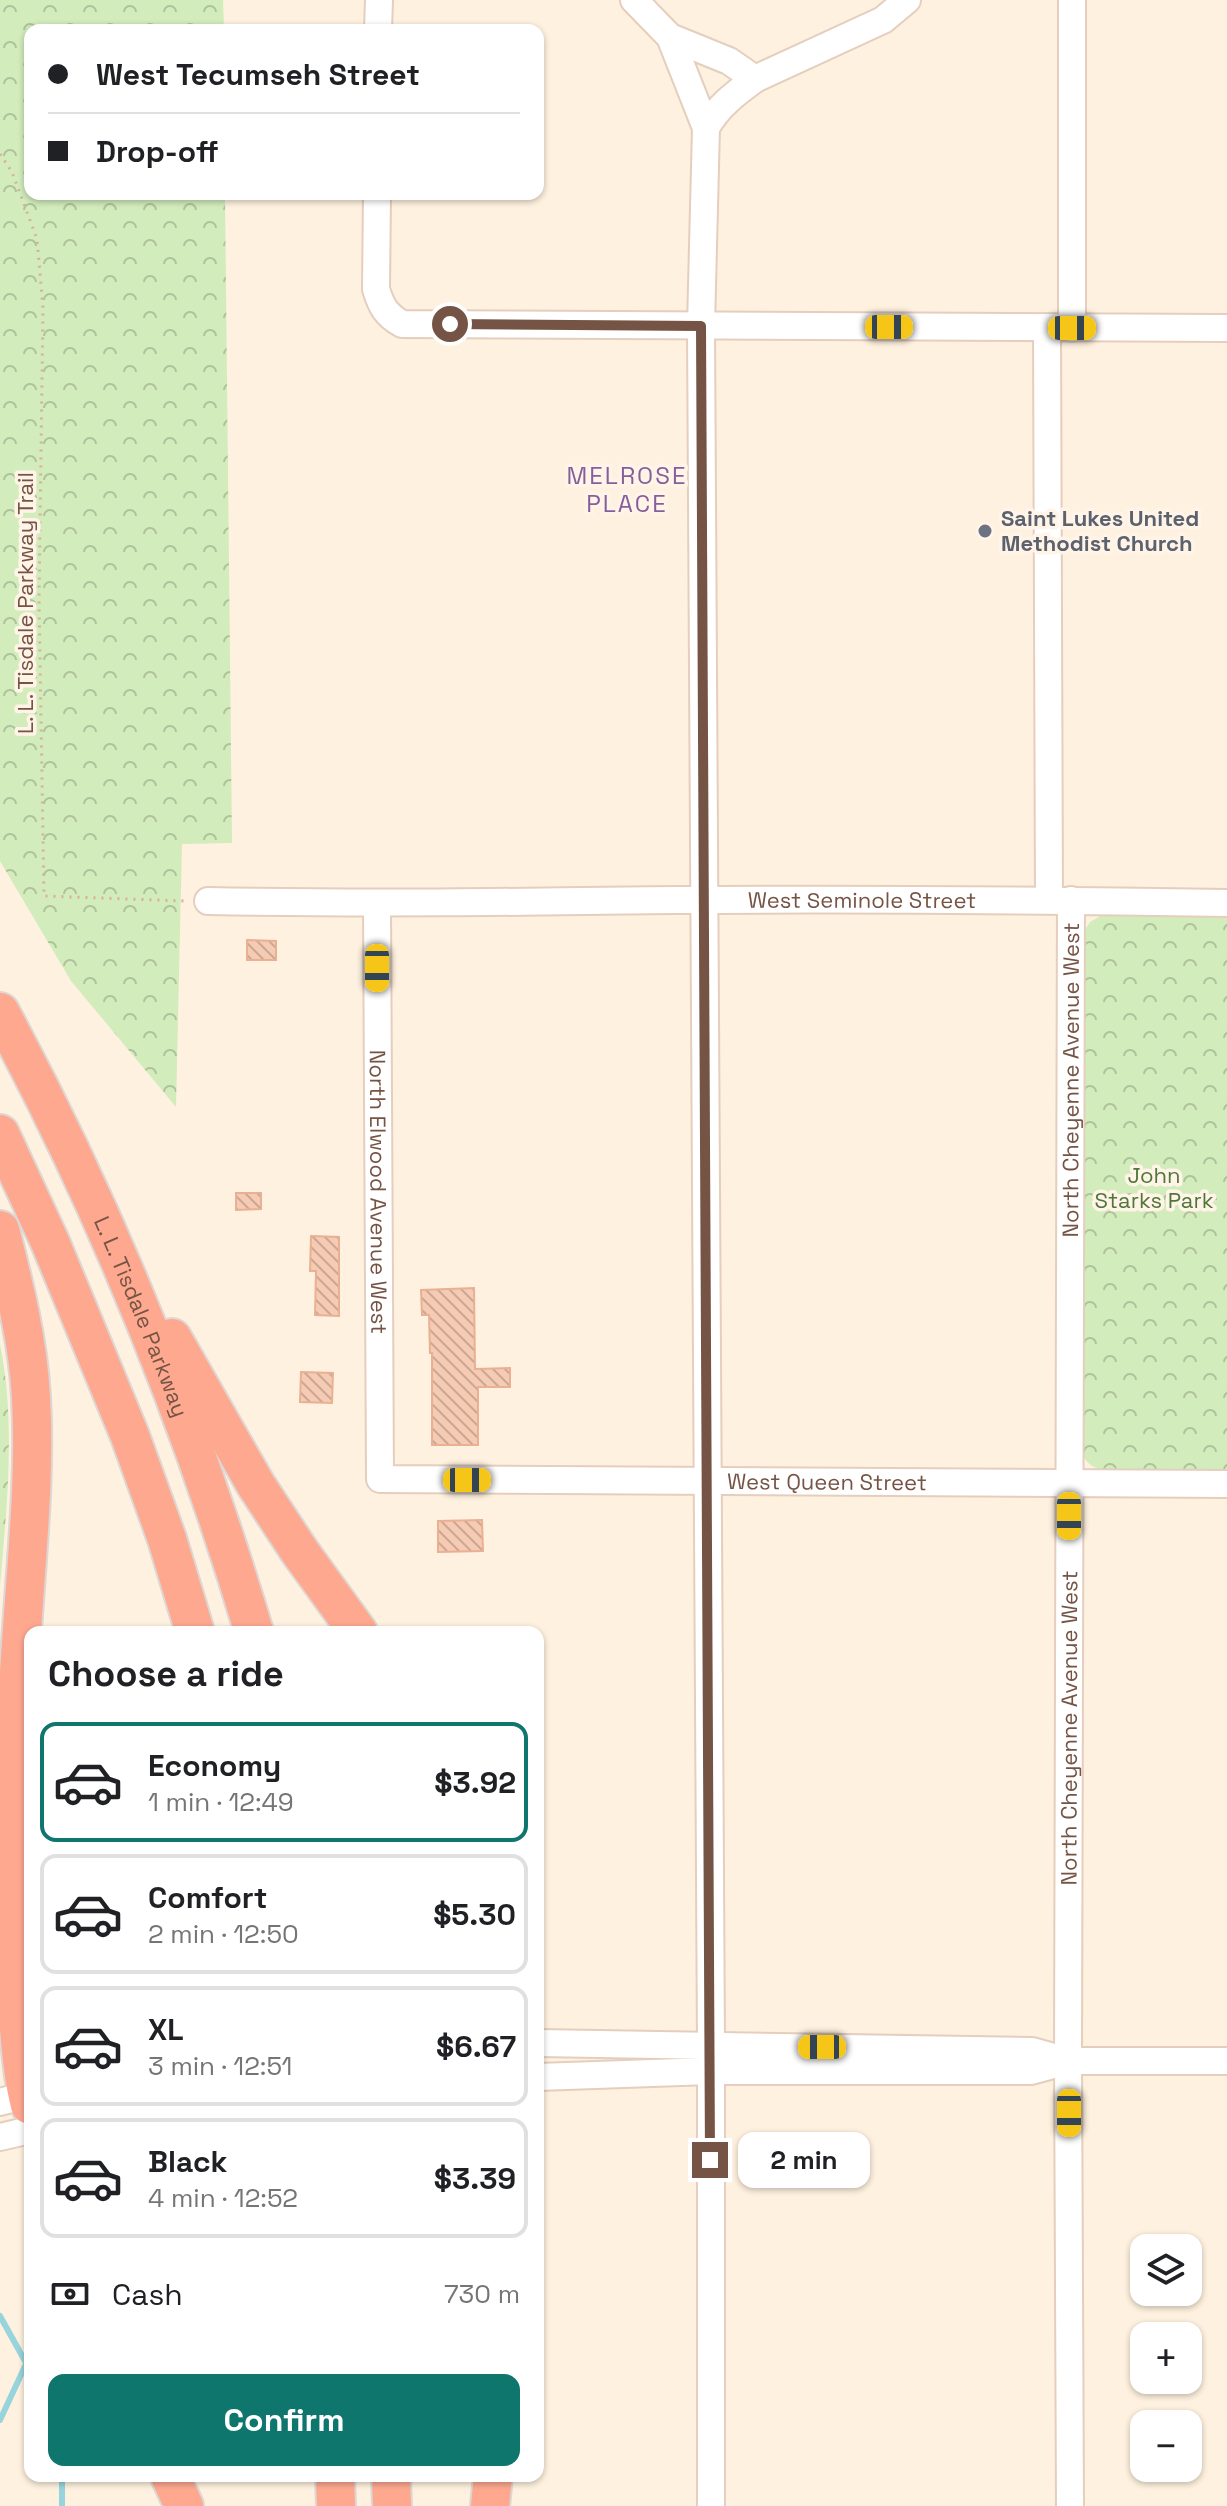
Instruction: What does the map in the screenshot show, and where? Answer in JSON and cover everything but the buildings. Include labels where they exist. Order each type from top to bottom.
[{"type":"highway","name":"L. L. Tisdale Parkway","points":[[0,1012],[104,1221],[174,1394],[221,1523],[252,1626]]},
{"type":"highway","points":[[0,1134],[50,1242],[130,1436],[167,1539],[193,1626]]},
{"type":"highway","points":[[104,1221],[256,1485],[354,1626]]},
{"type":"highway","points":[[0,1230],[24,1342],[31,1393],[31,1496],[10,1813],[11,1939],[23,2105]]},
{"type":"highway","points":[[0,1996],[11,1939]]},
{"type":"highway","points":[[173,2482],[184,2506]]},
{"type":"highway","points":[[335,2482],[336,2506]]},
{"type":"highway","points":[[391,2482],[392,2506]]},
{"type":"highway","points":[[490,2506],[492,2482]]},
{"type":"street","points":[[378,24],[379,0]]},
{"type":"street","points":[[634,0],[670,37],[706,128],[701,326],[711,2506]]},
{"type":"street","points":[[706,128],[728,99],[755,79],[883,20],[907,0]]},
{"type":"street","name":"North Cheyenne Avenue West","points":[[1070,2506],[1069,1485],[1060,900],[1060,328],[1072,0]]},
{"type":"street","points":[[670,37],[729,61],[755,79]]},
{"type":"street","points":[[377,200],[376,289],[389,317],[402,324],[1227,328]]},
{"type":"street","name":"West Seminole Street","points":[[208,901],[377,904],[1060,900],[1227,903]]},
{"type":"street","name":"North Elwood Avenue West","points":[[377,904],[380,1479]]},
{"type":"street","name":"West Queen Street","points":[[380,1479],[1227,1484]]},
{"type":"street","points":[[544,2044],[710,2059],[1031,2071],[1068,2061],[1227,2061]]},
{"type":"street","points":[[544,2076],[710,2059]]},
{"type":"street","points":[[0,2137],[23,2105]]},
{"type":"path","name":"L. L. Tisdale Parkway Trail","points":[[0,154],[12,172],[37,239],[43,308],[39,600],[44,896],[208,901]]},
{"type":"green space","points":[[0,0],[223,0],[224,24],[24,24],[24,200],[225,200],[232,843],[182,844],[176,1107],[71,981],[0,861]]},
{"type":"green space","name":"John Starks Park","points":[[1104,914],[1227,915],[1227,1471],[1102,1470],[1089,1464],[1081,1453],[1082,934],[1090,922]]},
{"type":"green space","points":[[0,1344],[9,1434],[0,1586]]},
{"type":"waterway","points":[[0,2316],[24,2359]]},
{"type":"waterway","points":[[0,2420],[24,2368]]},
{"type":"waterway","points":[[62,2482],[62,2506]]},
{"type":"place","name":"Saint Lukes United Methodist Church","points":[[985,531]]},
{"type":"district","name":"MELROSE PLACE","points":[[627,489]]},
{"type":"route","points":[[450,324],[701,326],[710,2160]]}]
